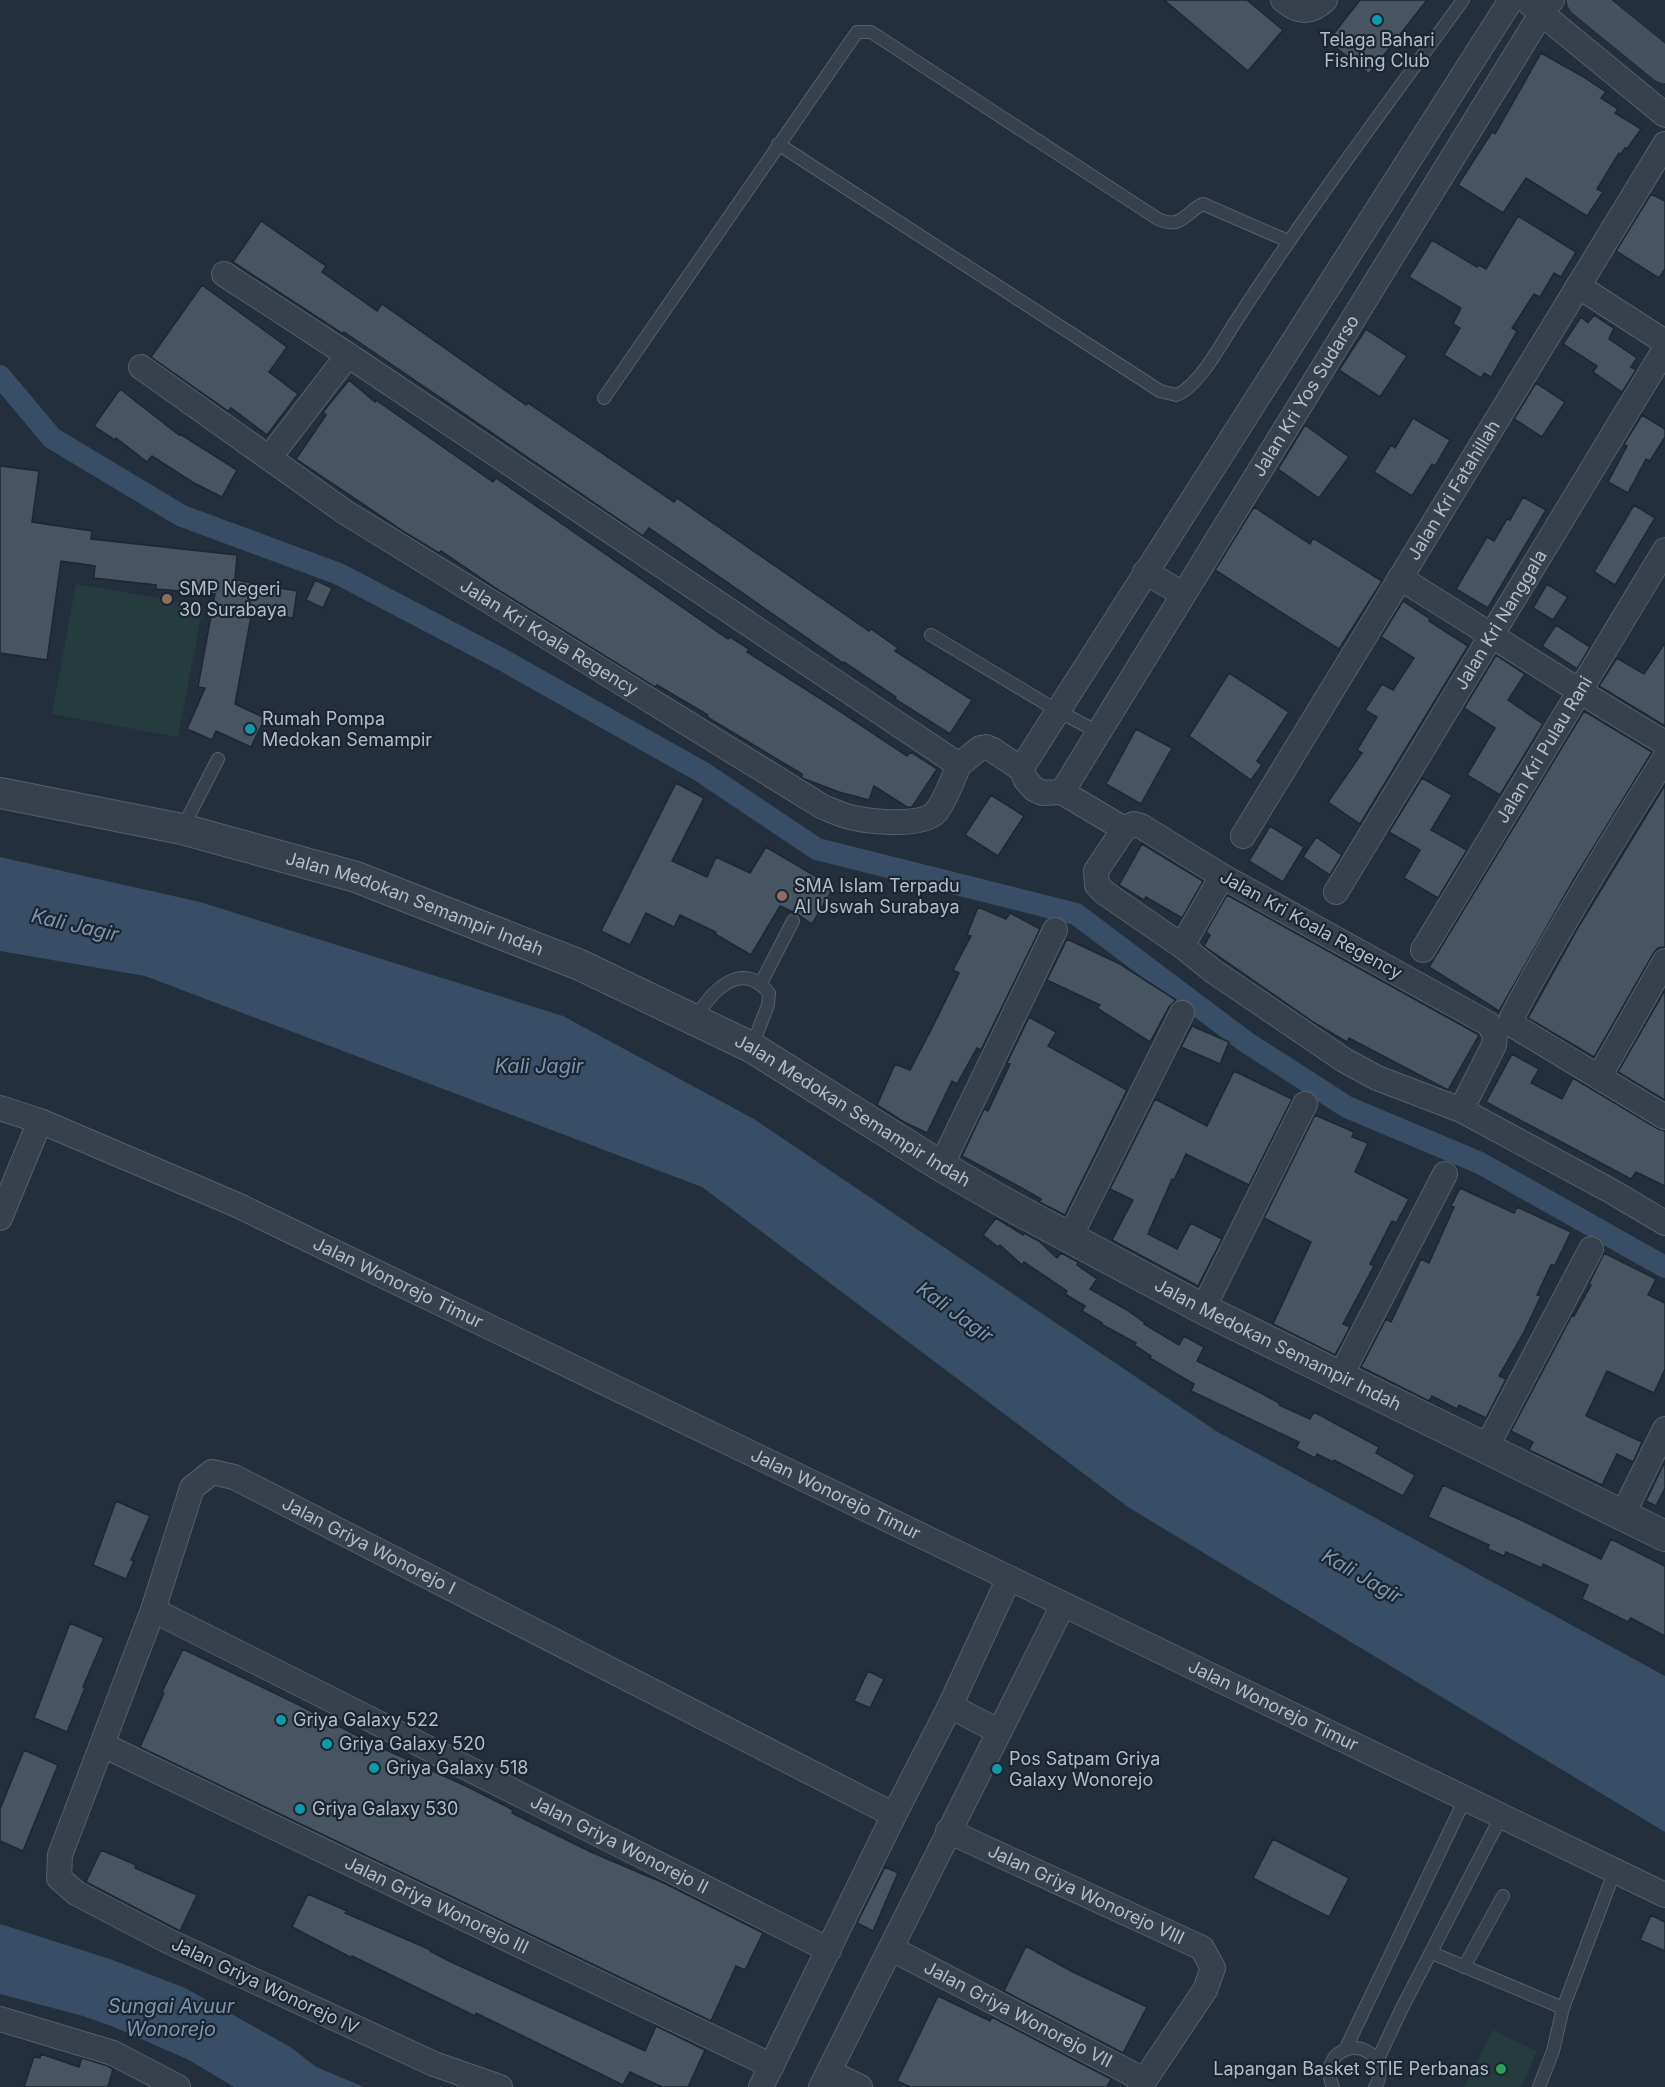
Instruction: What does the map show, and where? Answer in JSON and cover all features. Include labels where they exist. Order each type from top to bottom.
[{"type":"main road","points":[[1603,4],[1665,66]]},
{"type":"street","points":[[1283,0],[1294,8],[1308,11],[1316,9],[1325,0]]},
{"type":"street","points":[[1022,768],[1511,0]]},
{"type":"street","points":[[1539,5],[1665,115]]},
{"type":"street","name":"Jalan Kri Yos Sudarso","points":[[1062,792],[1404,236],[1539,5]]},
{"type":"street","name":"Jalan Kri Fatahillah","points":[[1243,836],[1665,144]]},
{"type":"street","points":[[1372,217],[1404,236]]},
{"type":"street","points":[[224,274],[959,765]]},
{"type":"street","points":[[1578,286],[1665,342]]},
{"type":"street","name":"Jalan Kri Nanggala","points":[[1336,892],[1665,349]]},
{"type":"street","points":[[269,458],[348,355]]},
{"type":"street","name":"Jalan Kri Koala Regency","points":[[141,367],[345,512],[823,807],[852,818],[920,821],[937,811],[959,765],[974,752],[986,747],[1022,768],[1026,780],[1034,789],[1043,793],[1062,792],[1129,826],[1141,826],[1222,876],[1500,1021],[1512,1022],[1516,1027],[1665,1117]]},
{"type":"street","name":"Jalan Kri Pulau Rani","points":[[1423,950],[1665,550]]},
{"type":"street","points":[[1145,572],[1183,594]]},
{"type":"street","points":[[1400,578],[1493,635],[1580,693],[1665,743]]},
{"type":"street","points":[[1461,1110],[1494,1045],[1500,1021],[1540,964],[1602,858],[1665,758]]},
{"type":"street","name":"Jalan Medokan Semampir Indah","points":[[0,793],[182,829],[356,877],[580,965],[751,1047],[941,1166],[1005,1203],[1203,1309],[1665,1536]]},
{"type":"street","points":[[1129,826],[1096,871],[1097,885],[1105,893],[1182,946],[1213,971],[1344,1060],[1377,1078],[1461,1110],[1611,1191],[1665,1223]]},
{"type":"street","points":[[1182,946],[1222,876]]},
{"type":"street","points":[[941,1166],[1055,930]]},
{"type":"street","points":[[1599,1077],[1665,961]]},
{"type":"street","points":[[1070,1238],[1182,1013]]},
{"type":"street","points":[[1203,1309],[1305,1104]]},
{"type":"street","name":"Jalan Wonorejo Timur","points":[[0,1108],[40,1121],[237,1205],[1665,1895]]},
{"type":"street","points":[[0,1218],[40,1121]]},
{"type":"street","points":[[1340,1377],[1445,1174]]},
{"type":"street","points":[[1486,1448],[1591,1249]]},
{"type":"street","points":[[1622,1516],[1665,1429]]},
{"type":"street","name":"Jalan Griya Wonorejo I","points":[[60,1855],[153,1610],[192,1488],[212,1472],[234,1477],[894,1815]]},
{"type":"street","points":[[766,2076],[950,1706],[1009,1578]]},
{"type":"street","points":[[860,2087],[825,2080],[1063,1605]]},
{"type":"street","name":"Jalan Griya Wonorejo II","points":[[153,1610],[829,1950]]},
{"type":"street","points":[[950,1706],[998,1731]]},
{"type":"street","name":"Jalan Griya Wonorejo III","points":[[103,1745],[766,2076]]},
{"type":"street","name":"Jalan Griya Wonorejo VIII","points":[[948,1831],[1202,1948],[1213,1968],[1205,1990],[1142,2083]]},
{"type":"street","name":"Jalan Griya Wonorejo IV","points":[[60,1855],[59,1878],[86,1899],[168,1941],[434,2064],[500,2087]]},
{"type":"street","name":"Jalan Griya Wonorejo VII","points":[[892,1948],[1142,2083]]},
{"type":"street","points":[[0,2019],[113,2053],[177,2087]]},
{"type":"lane","points":[[778,144],[1160,391],[1176,394],[1190,387],[1288,241],[1463,0]]},
{"type":"lane","points":[[604,398],[857,32],[871,32],[1158,219],[1170,223],[1182,220],[1203,204],[1288,241]]},
{"type":"lane","points":[[931,635],[1058,711],[1098,732]]},
{"type":"lane","points":[[182,829],[218,759]]},
{"type":"lane","points":[[761,983],[793,921]]},
{"type":"lane","points":[[694,1020],[714,992],[725,984],[746,978],[761,983],[769,993],[768,1005],[751,1047]]},
{"type":"lane","points":[[1345,2050],[1465,1799]]},
{"type":"lane","points":[[1377,2061],[1502,1815]]},
{"type":"lane","points":[[1539,2087],[1553,2051],[1563,2008],[1615,1870]]},
{"type":"lane","points":[[1464,1967],[1503,1896]]},
{"type":"lane","points":[[1432,1953],[1563,2008]]},
{"type":"lane","points":[[1333,2087],[1329,2076],[1330,2065],[1335,2055],[1354,2048],[1363,2049],[1377,2061],[1380,2073],[1378,2084],[1375,2087]]},
{"type":"green space","points":[[76,584],[203,606],[178,737],[52,714]]},
{"type":"green space","name":"Lapangan Basket STIE Perbanas","points":[[1493,2030],[1537,2051],[1521,2087],[1464,2087]]},
{"type":"water","name":"Kali Jagir","points":[[0,857],[200,902],[563,1016],[754,1119],[1216,1431],[1665,1676],[1665,1832],[1128,1507],[702,1187],[145,976],[0,951]]},
{"type":"water","name":"Sungai Avuur Wonorejo","points":[[0,1924],[110,1959],[185,1988],[292,2048],[316,2067],[364,2087],[234,2087],[189,2060],[114,2027],[83,2016],[0,1994]]},
{"type":"building","points":[[1164,0],[1247,0],[1283,30],[1248,71]]},
{"type":"building","name":"Telaga Bahari Fishing Club","points":[[1360,0],[1427,0],[1369,74],[1328,41]]},
{"type":"building","points":[[1541,53],[1606,92],[1601,98],[1618,109],[1615,113],[1641,129],[1627,149],[1619,153],[1597,189],[1603,192],[1587,216],[1526,178],[1503,213],[1458,185],[1492,132],[1495,134]]},
{"type":"building","points":[[1651,194],[1665,201],[1665,269],[1659,278],[1616,251]]},
{"type":"building","points":[[1518,216],[1576,252],[1561,277],[1554,273],[1540,297],[1534,294],[1512,328],[1517,331],[1491,377],[1484,373],[1481,378],[1444,355],[1460,328],[1453,324],[1461,308],[1409,277],[1432,240],[1477,267],[1479,265],[1486,269]]},
{"type":"building","points":[[261,221],[326,266],[322,272],[377,311],[382,304],[526,405],[528,403],[674,502],[677,498],[869,631],[871,629],[898,648],[895,651],[972,700],[950,734],[895,699],[896,697],[843,663],[649,528],[643,536],[344,332],[343,334],[233,262]]},
{"type":"building","points":[[202,285],[287,347],[269,372],[298,394],[267,435],[231,408],[228,411],[151,357]]},
{"type":"building","points":[[1594,315],[1614,328],[1609,339],[1637,358],[1631,367],[1636,370],[1622,392],[1593,372],[1597,366],[1563,344],[1581,317],[1588,323]]},
{"type":"building","points":[[1366,329],[1407,356],[1380,397],[1339,370]]},
{"type":"building","points":[[349,380],[375,402],[376,400],[493,482],[496,478],[728,639],[730,637],[749,649],[747,652],[907,756],[911,752],[937,769],[912,807],[907,807],[874,786],[869,800],[802,778],[802,774],[707,717],[708,715],[657,685],[655,687],[500,591],[441,551],[439,553],[406,533],[296,459],[326,415],[323,412]]},
{"type":"building","points":[[1536,383],[1565,402],[1542,437],[1514,419]]},
{"type":"building","points":[[120,389],[179,435],[237,470],[222,497],[194,483],[152,456],[147,462],[116,438],[115,440],[94,426]]},
{"type":"building","points":[[1642,415],[1665,429],[1665,437],[1650,461],[1646,459],[1628,493],[1608,482],[1627,446],[1624,444]]},
{"type":"building","points":[[1413,418],[1450,440],[1435,466],[1432,464],[1412,496],[1374,472],[1391,445],[1395,448]]},
{"type":"building","points":[[1305,425],[1349,457],[1319,498],[1278,469]]},
{"type":"building","points":[[0,466],[39,471],[32,522],[92,531],[91,539],[237,555],[235,580],[297,591],[293,618],[252,611],[235,704],[265,718],[251,747],[216,731],[212,740],[187,729],[205,688],[198,687],[215,594],[156,589],[156,585],[94,578],[95,566],[61,561],[47,660],[0,653]]},
{"type":"building","points":[[1523,497],[1546,510],[1488,608],[1456,589],[1487,537],[1494,541],[1507,519],[1510,520]]},
{"type":"building","points":[[1634,505],[1655,518],[1615,585],[1594,572]]},
{"type":"building","points":[[1254,507],[1310,544],[1313,538],[1382,581],[1339,649],[1215,570]]},
{"type":"building","points":[[315,580],[332,588],[323,608],[306,600]]},
{"type":"building","points":[[1547,584],[1568,597],[1553,620],[1533,608]]},
{"type":"building","points":[[1403,601],[1468,646],[1360,824],[1328,802],[1362,753],[1357,750],[1377,717],[1365,710],[1382,684],[1393,690],[1414,658],[1381,637]]},
{"type":"building","points":[[1556,625],[1590,647],[1577,669],[1542,646]]},
{"type":"building","points":[[1665,643],[1665,726],[1599,686],[1617,658],[1644,674]]},
{"type":"building","points":[[1496,655],[1525,674],[1508,700],[1543,724],[1500,795],[1467,775],[1495,728],[1464,708]]},
{"type":"building","points":[[1229,673],[1289,712],[1257,761],[1262,765],[1251,780],[1189,736]]},
{"type":"building","points":[[1584,711],[1652,752],[1574,879],[1499,1011],[1429,967]]},
{"type":"building","points":[[1136,729],[1172,748],[1141,804],[1106,784]]},
{"type":"building","points":[[1422,778],[1452,795],[1431,830],[1467,850],[1438,898],[1404,878],[1420,850],[1389,832]]},
{"type":"building","points":[[676,783],[704,798],[672,861],[707,877],[716,857],[750,873],[766,847],[834,887],[812,924],[780,906],[751,955],[715,934],[716,932],[680,915],[674,927],[646,913],[630,945],[601,931]]},
{"type":"building","points":[[1665,785],[1665,947],[1658,948],[1653,954],[1594,1057],[1528,1018],[1579,926]]},
{"type":"building","points":[[991,795],[1024,816],[998,856],[965,835]]},
{"type":"building","points":[[1270,826],[1304,847],[1283,882],[1249,861]]},
{"type":"building","points":[[1316,837],[1342,855],[1330,875],[1303,857]]},
{"type":"building","points":[[1142,844],[1203,881],[1182,918],[1146,897],[1144,900],[1119,885]]},
{"type":"building","points":[[1227,895],[1479,1035],[1448,1090],[1349,1038],[1347,1042],[1313,1022],[1204,946],[1210,935],[1206,932]]},
{"type":"building","points":[[978,907],[1006,919],[1010,913],[1040,929],[981,1050],[977,1048],[957,1084],[952,1081],[927,1133],[877,1105],[895,1064],[910,1070],[933,1026],[959,973],[953,970],[971,936],[967,935]]},
{"type":"building","points":[[1067,939],[1120,964],[1176,1000],[1169,1007],[1150,1042],[1097,1008],[1100,1005],[1047,980]]},
{"type":"building","points":[[1665,990],[1665,1100],[1618,1072]]},
{"type":"building","points":[[1029,1017],[1056,1032],[1048,1046],[1127,1090],[1065,1215],[1039,1202],[1041,1199],[962,1156],[984,1109],[988,1111]]},
{"type":"building","points":[[1192,1026],[1229,1042],[1220,1064],[1181,1047]]},
{"type":"building","points":[[1512,1054],[1539,1069],[1531,1083],[1562,1099],[1573,1078],[1665,1131],[1665,1186],[1636,1172],[1631,1179],[1486,1102]]},
{"type":"building","points":[[1234,1071],[1292,1099],[1249,1185],[1186,1154],[1174,1180],[1172,1179],[1148,1234],[1177,1249],[1191,1223],[1222,1239],[1198,1286],[1112,1240],[1133,1200],[1110,1189],[1155,1099],[1207,1126]]},
{"type":"building","points":[[1315,1115],[1354,1132],[1352,1137],[1368,1143],[1355,1172],[1409,1199],[1396,1223],[1392,1221],[1370,1264],[1374,1266],[1343,1324],[1350,1327],[1335,1355],[1273,1324],[1311,1242],[1264,1218]]},
{"type":"building","points":[[1460,1188],[1514,1213],[1517,1207],[1571,1232],[1555,1265],[1551,1265],[1537,1295],[1541,1296],[1499,1376],[1506,1379],[1486,1418],[1459,1405],[1457,1409],[1432,1396],[1429,1401],[1361,1367],[1386,1319],[1391,1322],[1421,1259],[1429,1263]]},
{"type":"building","points":[[996,1218],[1023,1235],[1024,1233],[1039,1241],[1057,1258],[1061,1253],[1078,1262],[1077,1265],[1097,1279],[1090,1289],[1127,1310],[1144,1324],[1179,1345],[1184,1336],[1204,1347],[1197,1361],[1261,1393],[1279,1405],[1310,1419],[1314,1412],[1379,1447],[1376,1453],[1415,1475],[1403,1496],[1334,1460],[1333,1462],[1317,1454],[1315,1458],[1296,1448],[1299,1442],[1191,1391],[1194,1384],[1150,1358],[1151,1356],[1134,1345],[1136,1343],[1082,1311],[1085,1306],[1065,1294],[1067,1291],[1024,1262],[1022,1265],[1000,1245],[998,1247],[983,1235]]},
{"type":"building","points":[[1604,1253],[1656,1279],[1648,1295],[1665,1303],[1665,1369],[1654,1393],[1607,1371],[1586,1416],[1642,1442],[1633,1462],[1617,1454],[1602,1485],[1529,1450],[1533,1442],[1511,1431],[1572,1315],[1574,1316],[1591,1285],[1589,1284]]},
{"type":"building","points":[[1665,1461],[1665,1488],[1656,1506],[1646,1501]]},
{"type":"building","points":[[1443,1485],[1601,1559],[1611,1539],[1665,1566],[1665,1636],[1631,1618],[1628,1622],[1582,1599],[1588,1585],[1543,1564],[1542,1568],[1506,1552],[1504,1556],[1488,1549],[1489,1545],[1428,1517]]},
{"type":"building","points":[[116,1501],[150,1516],[131,1560],[134,1561],[126,1579],[93,1565]]},
{"type":"building","points":[[70,1623],[104,1638],[67,1732],[34,1718]]},
{"type":"building","points":[[183,1649],[371,1743],[468,1787],[513,1810],[512,1813],[591,1852],[666,1884],[763,1933],[745,1970],[736,1966],[711,2021],[140,1747],[164,1693],[162,1692]]},
{"type":"building","points":[[868,1671],[884,1679],[870,1708],[854,1701]]},
{"type":"building","points":[[24,1750],[58,1765],[23,1851],[0,1841],[0,1809]]},
{"type":"building","points":[[1273,1839],[1349,1878],[1329,1917],[1253,1878]]},
{"type":"building","points":[[101,1850],[136,1865],[135,1868],[197,1895],[180,1931],[86,1882]]},
{"type":"building","points":[[885,1867],[898,1873],[873,1931],[857,1923]]},
{"type":"building","points":[[308,1894],[645,2051],[656,2026],[705,2050],[688,2087],[662,2087],[630,2072],[623,2085],[476,2013],[475,2016],[352,1956],[352,1958],[292,1927]]},
{"type":"building","points":[[1651,1915],[1665,1922],[1665,1951],[1640,1940]]},
{"type":"building","points":[[1026,1946],[1071,1971],[1147,2007],[1123,2053],[1004,1991]]},
{"type":"building","points":[[938,1996],[990,2021],[992,2017],[1111,2079],[1107,2087],[910,2087],[897,2081]]},
{"type":"building","points":[[41,2054],[79,2067],[82,2058],[108,2066],[113,2069],[108,2087],[24,2087],[34,2057],[40,2058]]},
{"type":"waterway","points":[[0,376],[52,438],[182,516],[339,574],[503,660],[702,772],[817,849],[1076,914],[1246,1042],[1347,1107],[1480,1163],[1665,1267]]},
{"type":"place","name":"Telaga Bahari Fishing Club","points":[[1377,20]]},
{"type":"place","name":"SMP Negeri 30 Surabaya","points":[[167,599]]},
{"type":"place","name":"Rumah Pompa Medokan Semampir","points":[[250,729]]},
{"type":"place","name":"SMA Islam Terpadu Al Uswah Surabaya","points":[[782,896]]},
{"type":"place","name":"Griya Galaxy 522","points":[[281,1720]]},
{"type":"place","name":"Griya Galaxy 520","points":[[327,1744]]},
{"type":"place","name":"Griya Galaxy 518","points":[[374,1768]]},
{"type":"place","name":"Pos Satpam Griya Galaxy Wonorejo","points":[[997,1769]]},
{"type":"place","name":"Griya Galaxy 530","points":[[300,1809]]},
{"type":"place","name":"Lapangan Basket STIE Perbanas","points":[[1501,2069]]}]
